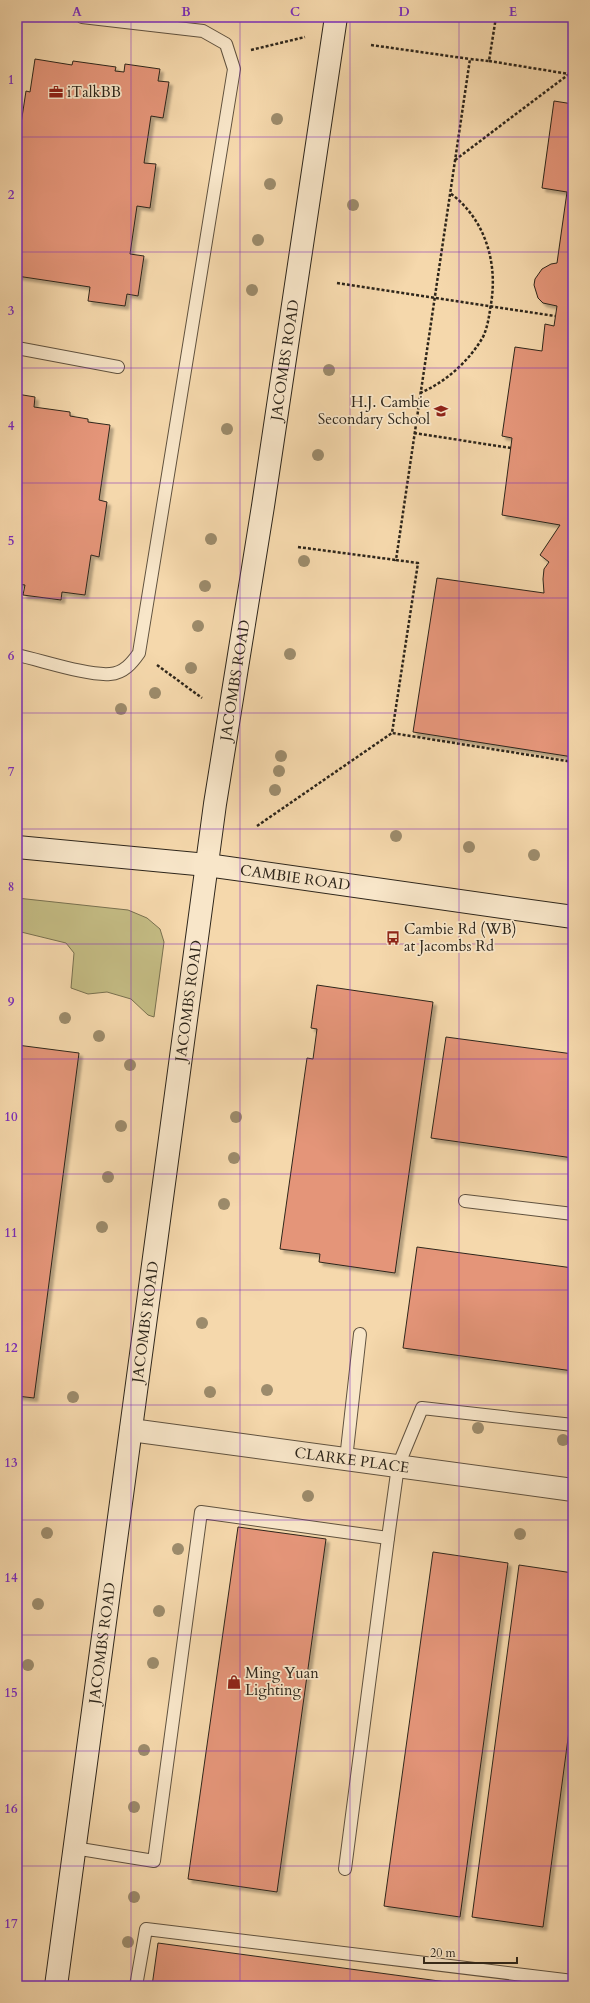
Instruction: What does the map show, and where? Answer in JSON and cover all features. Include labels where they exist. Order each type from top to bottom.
[{"type":"street","name":"JACOMBS ROAD","points":[[56,1986],[207,865],[336,17]]},
{"type":"street","name":"CAMBIE ROAD","points":[[17,847],[207,865],[573,917]]},
{"type":"street","name":"CLARKE PLACE","points":[[131,1430],[573,1490]]},
{"type":"lane","points":[[17,655],[91,672],[111,674],[128,667],[139,653],[234,69],[226,44],[204,31],[82,17]]},
{"type":"lane","points":[[17,348],[118,367]]},
{"type":"lane","points":[[465,1201],[573,1214]]},
{"type":"lane","points":[[346,1459],[360,1334]]},
{"type":"lane","points":[[345,1869],[398,1466],[422,1408],[573,1425]]},
{"type":"lane","points":[[74,1848],[154,1861],[201,1512],[388,1538]]},
{"type":"lane","points":[[136,1986],[146,1929],[573,1981]]},
{"type":"path","points":[[490,62],[496,17]]},
{"type":"path","points":[[230,56],[305,37]]},
{"type":"path","points":[[371,45],[569,74]]},
{"type":"path","points":[[396,560],[470,59]]},
{"type":"path","points":[[455,161],[573,71]]},
{"type":"path","points":[[420,393],[433,388],[446,378],[472,352],[482,337],[489,322],[494,289],[491,255],[485,239],[478,224],[469,211],[450,193]]},
{"type":"path","points":[[336,284],[555,316]]},
{"type":"path","points":[[414,433],[511,448]]},
{"type":"path","points":[[298,547],[418,563],[392,733]]},
{"type":"path","points":[[139,653],[202,698]]},
{"type":"path","points":[[257,826],[392,733],[573,762]]},
{"type":"shaded area","points":[[17,898],[128,910],[147,918],[160,929],[164,942],[154,1017],[148,1015],[131,999],[107,992],[88,994],[71,988],[74,953],[66,943],[17,931]]},
{"type":"building","points":[[35,59],[72,65],[73,61],[116,67],[115,71],[124,72],[125,64],[160,69],[158,81],[169,82],[163,118],[151,116],[144,163],[156,164],[150,208],[137,206],[130,254],[144,256],[138,296],[127,294],[125,306],[88,301],[90,287],[17,276],[17,150],[26,91],[30,92]]},
{"type":"building","points":[[554,101],[573,104],[573,757],[413,732],[437,578],[544,593],[544,569],[549,562],[540,555],[560,525],[502,515],[512,438],[502,436],[515,347],[542,351],[545,324],[554,326],[557,306],[543,303],[538,298],[534,285],[535,279],[542,269],[551,264],[557,263],[567,192],[542,188]]},
{"type":"building","points":[[17,394],[35,397],[34,407],[70,412],[70,416],[88,419],[88,422],[110,425],[99,500],[107,502],[99,557],[91,555],[85,595],[62,592],[61,600],[23,595],[25,585],[17,584]]},
{"type":"building","points":[[317,985],[433,1002],[395,1273],[319,1262],[320,1254],[280,1249],[307,1058],[313,1059],[317,1029],[311,1028]]},
{"type":"building","points":[[446,1037],[573,1054],[573,1158],[431,1138]]},
{"type":"building","points":[[17,1045],[79,1053],[34,1398],[17,1396]]},
{"type":"building","points":[[417,1247],[573,1268],[573,1371],[403,1348]]},
{"type":"building","points":[[238,1527],[326,1539],[277,1892],[188,1879]]},
{"type":"building","points":[[433,1552],[508,1563],[460,1917],[384,1906]]},
{"type":"building","points":[[519,1565],[573,1573],[573,1701],[543,1927],[472,1917]]},
{"type":"building","points":[[158,1943],[476,1986],[152,1986]]},
{"type":"place","name":"iTalkBB","points":[[56,92]]},
{"type":"place","name":"H.J. Cambie Secondary School","points":[[441,411]]},
{"type":"place","name":"Cambie Rd (WB) at Jacombs Rd","points":[[393,938]]},
{"type":"place","name":"Ming Yuan Lighting","points":[[234,1682]]}]
